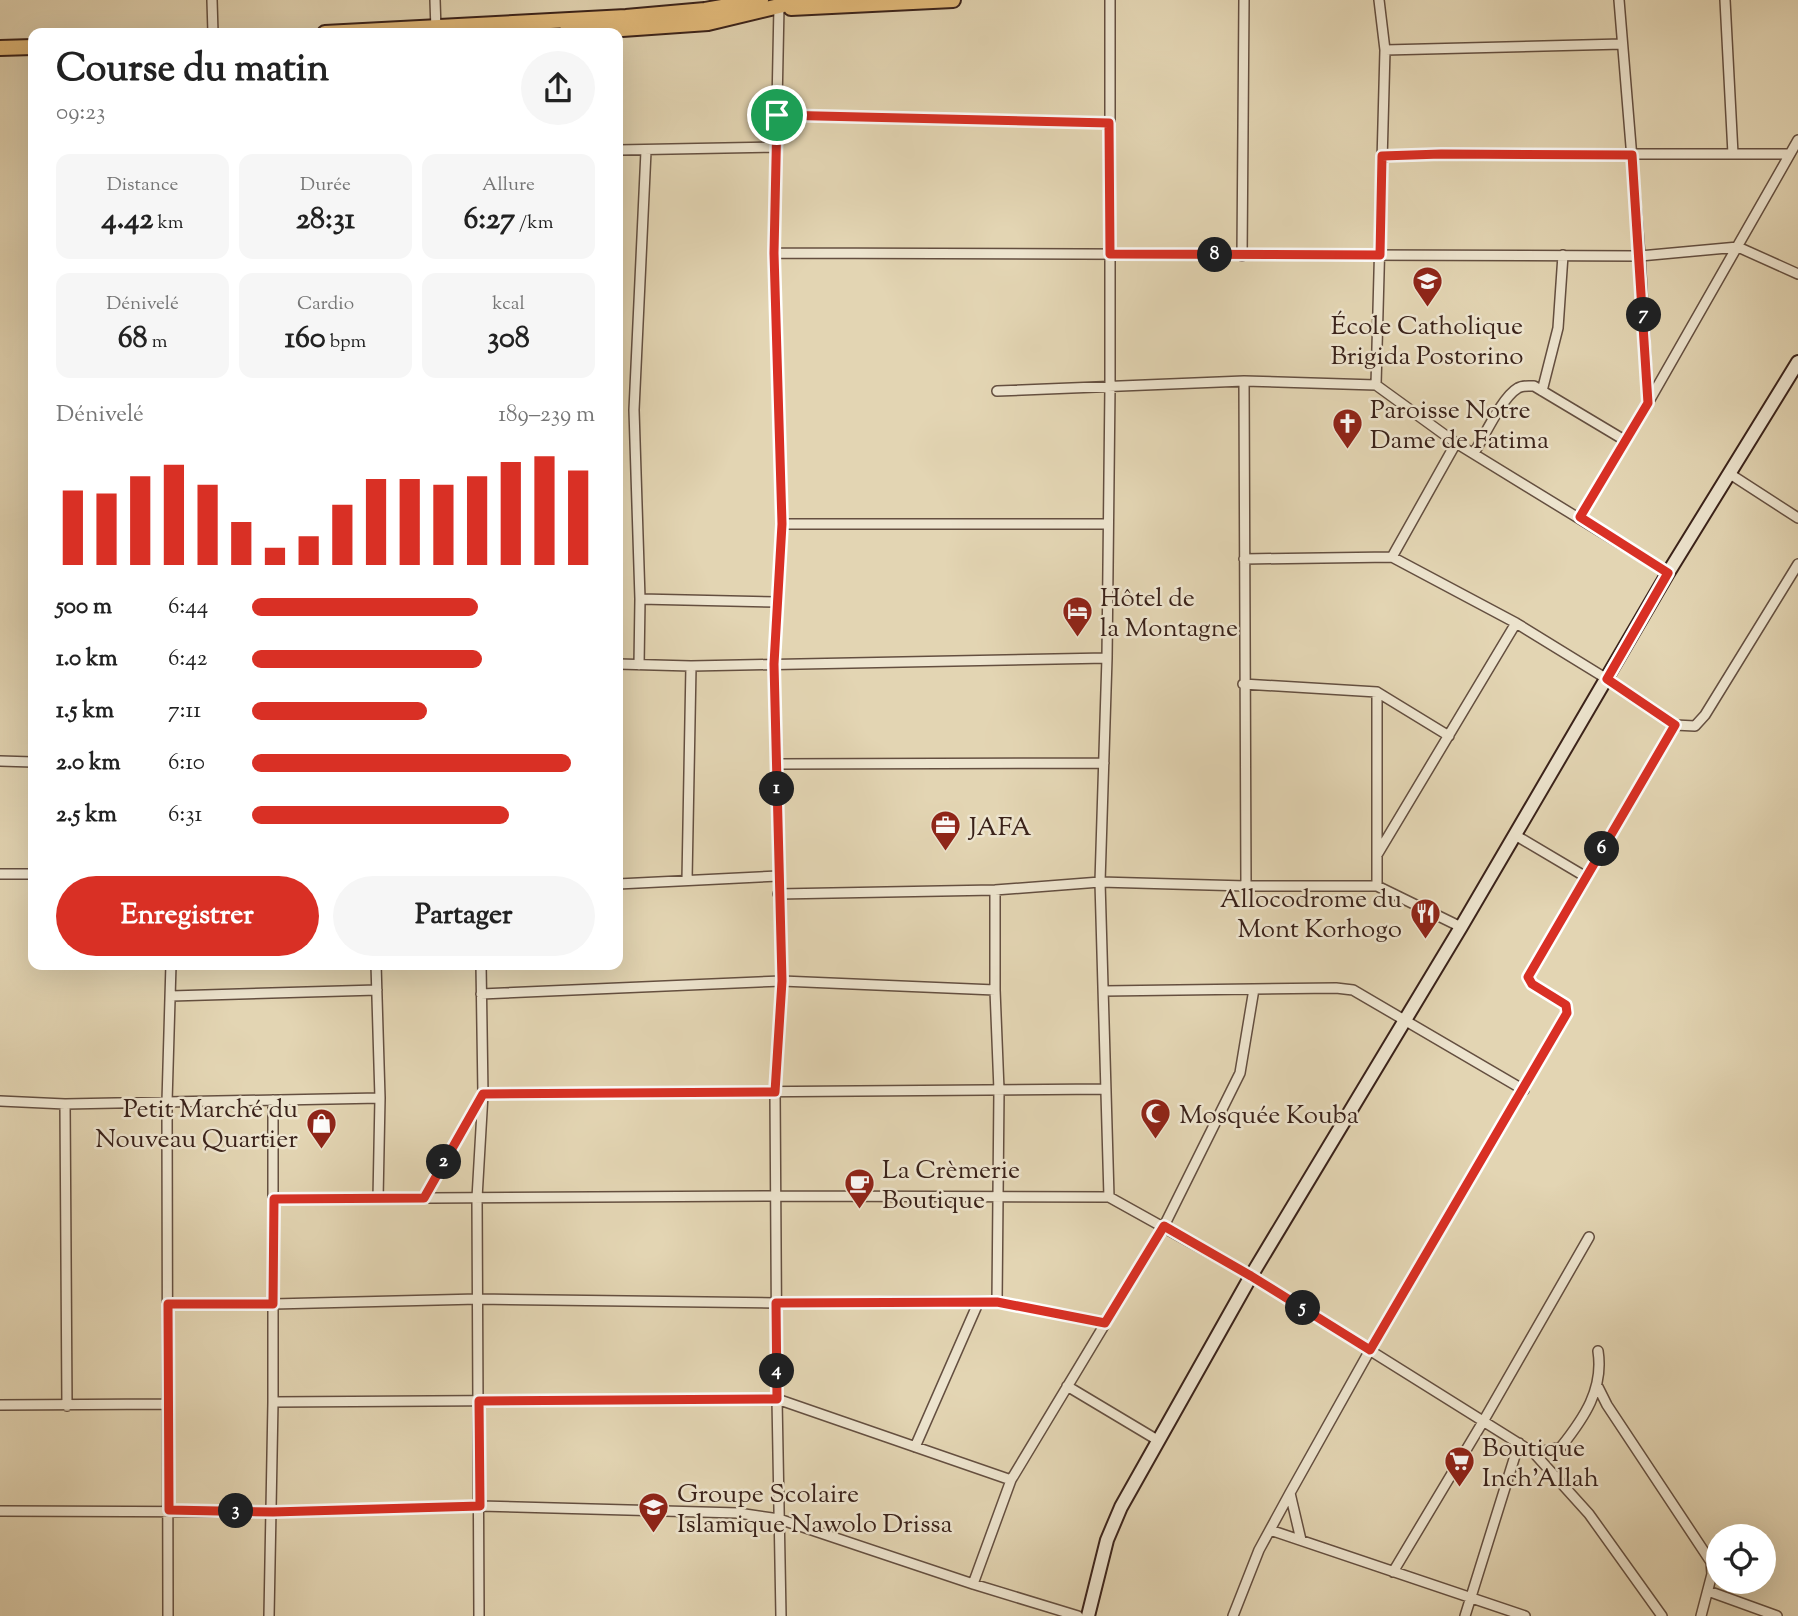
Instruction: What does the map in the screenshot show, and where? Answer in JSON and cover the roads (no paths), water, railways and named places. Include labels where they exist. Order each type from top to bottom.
[{"type":"main road","points":[[457,28],[761,0]]},
{"type":"main road","points":[[623,29],[708,23],[778,3],[804,0]]},
{"type":"main road","points":[[778,3],[798,9],[880,2],[954,0]]},
{"type":"main road","points":[[0,48],[28,47]]},
{"type":"street","points":[[212,0],[214,28]]},
{"type":"street","points":[[435,0],[436,28]]},
{"type":"street","points":[[1109,1197],[1100,882],[1107,658],[1110,0]]},
{"type":"street","points":[[1242,256],[1244,0]]},
{"type":"street","points":[[1376,385],[1385,50],[1379,0]]},
{"type":"street","points":[[1619,0],[1640,256],[1648,403]]},
{"type":"street","points":[[1725,0],[1733,154]]},
{"type":"street","points":[[778,3],[774,253],[782,524],[774,664],[782,981],[775,1092],[781,1616]]},
{"type":"street","points":[[1385,50],[1622,44]]},
{"type":"street","points":[[777,115],[1109,123]]},
{"type":"street","points":[[1580,517],[1798,140]]},
{"type":"street","points":[[623,150],[776,147]]},
{"type":"street","points":[[639,665],[640,598],[634,410],[646,151]]},
{"type":"street","points":[[1382,156],[1790,154]]},
{"type":"street","points":[[774,253],[1640,256],[1738,247],[1798,274]]},
{"type":"street","points":[[1542,391],[1558,328],[1563,255]]},
{"type":"street","points":[[1088,1616],[1107,1540],[1121,1507],[1251,1276],[1461,927],[1668,573],[1798,362]]},
{"type":"street","points":[[1244,381],[1243,684],[1246,886]]},
{"type":"street","points":[[997,391],[1244,381],[1376,385],[1456,443],[1668,573]]},
{"type":"street","points":[[1474,453],[1516,389],[1524,386],[1535,386],[1626,441]]},
{"type":"street","points":[[1392,557],[1456,443]]},
{"type":"street","points":[[1730,474],[1798,518]]},
{"type":"street","points":[[782,524],[1107,524]]},
{"type":"street","points":[[1244,559],[1392,557],[1516,624],[1607,679],[1675,725],[1695,726],[1705,715],[1798,564]]},
{"type":"street","points":[[640,598],[778,602]]},
{"type":"street","points":[[1377,855],[1516,624]]},
{"type":"street","points":[[623,664],[691,666],[1107,658]]},
{"type":"street","points":[[687,880],[691,666]]},
{"type":"street","points":[[1243,684],[1377,692],[1449,736]]},
{"type":"street","points":[[1377,692],[1377,886]]},
{"type":"street","points":[[1233,1616],[1270,1530],[1290,1493],[1370,1350],[1567,1013],[1568,1009],[1532,984],[1528,977],[1675,725]]},
{"type":"street","points":[[0,761],[28,762]]},
{"type":"street","points":[[777,764],[1104,763]]},
{"type":"street","points":[[1515,835],[1586,877]]},
{"type":"street","points":[[0,874],[28,874]]},
{"type":"street","points":[[623,884],[778,876]]},
{"type":"street","points":[[778,894],[995,890],[1100,882],[1377,886],[1461,927]]},
{"type":"street","points":[[995,890],[999,1090],[997,1302]]},
{"type":"street","points":[[168,1616],[167,1101],[171,970]]},
{"type":"street","points":[[376,970],[380,1098],[378,1199]]},
{"type":"street","points":[[479,1616],[477,1198],[483,1094],[481,970]]},
{"type":"street","points":[[481,994],[782,981],[995,990]]},
{"type":"street","points":[[973,1584],[1011,1480],[1164,1226],[1240,1073],[1254,989]]},
{"type":"street","points":[[171,996],[377,990]]},
{"type":"street","points":[[1104,991],[1353,990],[1524,1090]]},
{"type":"street","points":[[483,1094],[1106,1089]]},
{"type":"street","points":[[424,1198],[483,1094]]},
{"type":"street","points":[[0,1101],[65,1104],[380,1098]]},
{"type":"street","points":[[269,1616],[274,1402],[273,1100]]},
{"type":"street","points":[[65,1104],[68,1406]]},
{"type":"street","points":[[274,1199],[1109,1197],[1251,1276],[1534,1453],[1589,1514],[1662,1616]]},
{"type":"street","points":[[1393,1572],[1589,1237]]},
{"type":"street","points":[[168,1304],[478,1299],[776,1303],[979,1301],[997,1302],[1105,1323]]},
{"type":"street","points":[[915,1447],[979,1301]]},
{"type":"street","points":[[1534,1453],[1560,1447],[1591,1402],[1598,1387],[1601,1368],[1598,1351]]},
{"type":"street","points":[[1067,1386],[1159,1441]]},
{"type":"street","points":[[1598,1387],[1706,1554]]},
{"type":"street","points":[[274,1402],[777,1399],[1011,1480]]},
{"type":"street","points":[[0,1405],[169,1404]]},
{"type":"street","points":[[1465,1616],[1518,1443]]},
{"type":"street","points":[[1290,1493],[1301,1540]]},
{"type":"street","points":[[0,1511],[273,1512],[480,1506],[738,1513],[779,1519],[1078,1616]]},
{"type":"street","points":[[1270,1530],[1525,1616]]},
{"type":"street","points":[[1701,1616],[1707,1594]]},
{"type":"street","points":[[1716,1594],[1777,1616]]},
{"type":"place","name":"École Catholique Brigida Postorino","points":[[1427,309]]},
{"type":"place","name":"Paroisse Notre Dame de Fatima","points":[[1347,451]]},
{"type":"place","name":"Hôtel de la Montagne","points":[[1077,639]]},
{"type":"place","name":"JAFA","points":[[946,853]]},
{"type":"place","name":"Allocodrome du Mont Korhogo","points":[[1425,940]]},
{"type":"place","name":"Mosquée Kouba","points":[[1156,1141]]},
{"type":"place","name":"Petit Marché du Nouveau Quartier","points":[[321,1150]]},
{"type":"place","name":"La Crèmerie Boutique","points":[[859,1211]]},
{"type":"place","name":"Boutique Inch'Allah","points":[[1459,1489]]},
{"type":"place","name":"Groupe Scolaire Islamique Nawolo Drissa","points":[[654,1535]]}]
